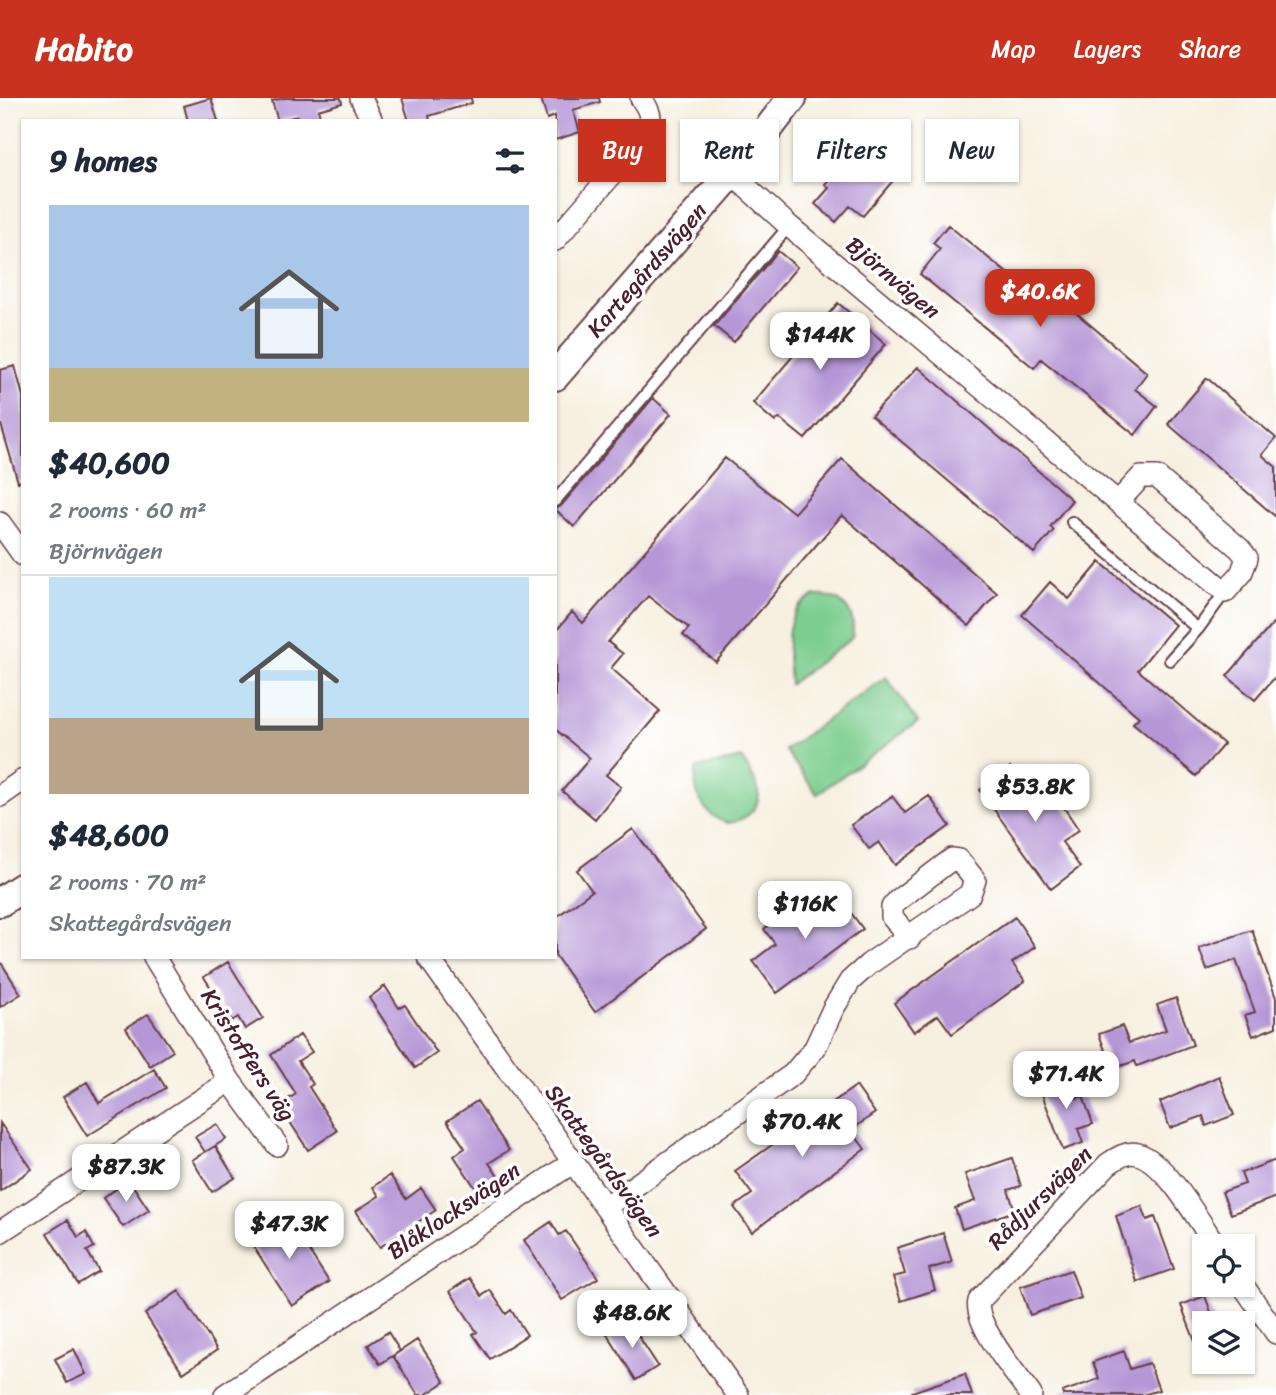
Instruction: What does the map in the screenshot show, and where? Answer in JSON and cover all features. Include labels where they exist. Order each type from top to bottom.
[{"type":"street","points":[[361,98],[371,119]]},
{"type":"street","name":"Kartegårdsvägen","points":[[775,119],[792,98]]},
{"type":"street","points":[[557,238],[647,135],[651,124],[645,104]]},
{"type":"street","name":"Kartegårdsvägen","points":[[557,374],[725,182]]},
{"type":"street","name":"Björnvägen","points":[[741,182],[789,226],[1225,592]]},
{"type":"street","points":[[1118,502],[1141,477],[1157,477],[1247,558],[1241,574],[1225,592]]},
{"type":"street","points":[[0,523],[21,552]]},
{"type":"street","points":[[0,796],[21,781]]},
{"type":"street","points":[[0,902],[21,888]]},
{"type":"street","points":[[605,1207],[793,1074],[816,1048],[833,1009],[850,981],[869,964],[910,938]]},
{"type":"street","name":"Kristoffers väg","points":[[155,959],[230,1081],[276,1145]]},
{"type":"street","name":"Skattegårdsvägen","points":[[429,959],[605,1207],[726,1391]]},
{"type":"street","points":[[0,1232],[230,1081]]},
{"type":"street","name":"Rådjursvägen","points":[[1031,1395],[982,1322],[977,1308],[979,1301],[1108,1164],[1126,1154],[1136,1153],[1156,1165],[1207,1234]]},
{"type":"street","name":"Blåklocksvägen","points":[[225,1395],[572,1163]]},
{"type":"street","points":[[1251,1297],[1276,1333]]},
{"type":"lane","points":[[557,499],[789,226]]},
{"type":"lane","points":[[1072,522],[1198,629]]},
{"type":"lane","points":[[1170,660],[1198,629],[1225,592]]},
{"type":"green space","points":[[815,596],[833,598],[846,606],[852,620],[852,638],[790,684],[788,634],[791,622],[804,603]]},
{"type":"green space","points":[[886,677],[918,722],[817,794],[785,750]]},
{"type":"green space","points":[[742,758],[755,780],[758,801],[745,817],[726,823],[711,814],[701,801],[696,785],[697,768]]},
{"type":"building","points":[[211,98],[217,119],[187,119],[184,106]]},
{"type":"building","points":[[283,98],[341,98],[342,103],[318,110],[321,119],[298,119],[297,116],[277,119],[272,101]]},
{"type":"building","points":[[402,98],[471,98],[472,103],[429,116],[430,119],[408,119]]},
{"type":"building","points":[[541,98],[599,98],[600,102],[573,110],[578,133],[557,139],[555,116],[547,119]]},
{"type":"building","points":[[892,182],[863,216],[850,206],[836,222],[815,204],[829,188],[825,184]]},
{"type":"building","points":[[948,225],[1040,300],[1049,290],[1147,373],[1135,389],[1157,406],[1135,435],[1041,359],[1034,368],[920,274],[940,249],[933,243]]},
{"type":"building","points":[[778,251],[797,267],[734,342],[714,326]]},
{"type":"building","points":[[838,303],[886,344],[805,439],[779,418],[775,422],[753,403]]},
{"type":"building","points":[[15,366],[21,388],[21,481],[18,482],[0,421],[0,370]]},
{"type":"building","points":[[918,367],[1072,500],[1050,527],[1054,530],[1034,553],[871,416]]},
{"type":"building","points":[[1207,378],[1276,438],[1262,455],[1276,467],[1276,517],[1168,424]]},
{"type":"building","points":[[653,398],[671,414],[574,527],[557,511]]},
{"type":"building","points":[[725,458],[794,513],[842,459],[997,593],[969,626],[842,515],[716,662],[683,635],[689,628],[648,596],[608,642],[623,654],[611,668],[660,711],[606,775],[621,787],[595,819],[562,791],[590,758],[557,731],[557,630],[572,612],[583,623]]},
{"type":"building","points":[[1100,562],[1175,625],[1138,670],[1224,744],[1196,776],[1133,723],[1139,717],[1022,615],[1050,582],[1069,599]]},
{"type":"building","points":[[1276,620],[1276,676],[1255,700],[1227,676]]},
{"type":"building","points":[[1010,768],[1027,790],[1044,778],[1079,830],[1062,842],[1080,867],[1051,889],[980,790]]},
{"type":"building","points":[[892,796],[905,813],[929,796],[950,826],[895,865],[879,842],[869,849],[851,825]]},
{"type":"building","points":[[633,829],[706,929],[595,1012],[557,958],[557,917],[592,891],[577,870]]},
{"type":"building","points":[[840,898],[863,929],[777,993],[753,961],[775,944],[764,929],[805,899],[816,915]]},
{"type":"building","points":[[1015,917],[1035,947],[1012,963],[1025,981],[952,1034],[938,1015],[914,1032],[894,1003]]},
{"type":"building","points":[[1252,930],[1276,998],[1276,1027],[1253,1036],[1245,1015],[1255,1012],[1236,960],[1207,970],[1199,948]]},
{"type":"building","points":[[0,961],[21,994],[0,1007]]},
{"type":"building","points":[[228,962],[263,1018],[245,1029],[238,1017],[232,1021],[204,977]]},
{"type":"building","points":[[385,986],[399,1008],[405,1005],[437,1053],[415,1068],[369,998]]},
{"type":"building","points":[[1176,998],[1193,1045],[1137,1066],[1135,1061],[1112,1069],[1099,1034],[1122,1026],[1129,1043],[1166,1030],[1157,1005]]},
{"type":"building","points":[[148,1014],[173,1051],[150,1066],[126,1028]]},
{"type":"building","points":[[300,1035],[312,1052],[298,1061],[313,1084],[309,1087],[337,1131],[308,1150],[279,1105],[296,1094],[271,1055]]},
{"type":"building","points":[[154,1069],[166,1088],[87,1136],[63,1097],[87,1082],[99,1103]]},
{"type":"building","points":[[1069,1075],[1077,1098],[1083,1096],[1093,1124],[1078,1129],[1083,1143],[1063,1150],[1039,1086]]},
{"type":"building","points":[[1219,1076],[1234,1115],[1206,1126],[1203,1116],[1170,1128],[1160,1102]]},
{"type":"building","points":[[856,1086],[875,1113],[851,1130],[865,1149],[752,1232],[734,1207],[752,1194],[735,1171]]},
{"type":"building","points":[[477,1101],[509,1150],[489,1163],[504,1185],[483,1199],[454,1156],[465,1148],[447,1121]]},
{"type":"building","points":[[0,1123],[32,1169],[0,1191]]},
{"type":"building","points":[[217,1124],[226,1139],[205,1152],[195,1137]]},
{"type":"building","points":[[215,1146],[235,1178],[212,1192],[192,1160]]},
{"type":"building","points":[[1012,1158],[1021,1186],[1008,1190],[1015,1211],[962,1229],[955,1208],[975,1201],[965,1174]]},
{"type":"building","points":[[1276,1160],[1276,1197],[1231,1214],[1222,1192],[1245,1184],[1241,1173]]},
{"type":"building","points":[[390,1175],[406,1199],[421,1188],[436,1210],[380,1247],[356,1211],[379,1196],[373,1187]]},
{"type":"building","points":[[129,1180],[149,1210],[123,1227],[103,1198]]},
{"type":"building","points":[[1142,1206],[1147,1220],[1155,1217],[1174,1269],[1137,1282],[1116,1216]]},
{"type":"building","points":[[287,1216],[329,1282],[292,1306],[250,1241]]},
{"type":"building","points":[[68,1220],[78,1237],[86,1232],[94,1247],[87,1251],[99,1271],[78,1284],[47,1233]]},
{"type":"building","points":[[551,1222],[559,1235],[566,1231],[598,1278],[562,1300],[524,1240]]},
{"type":"building","points":[[943,1233],[952,1262],[929,1269],[935,1290],[901,1301],[893,1277],[905,1274],[897,1248]]},
{"type":"building","points":[[1071,1270],[1081,1298],[1030,1315],[1020,1287]]},
{"type":"building","points":[[470,1278],[482,1296],[490,1290],[506,1314],[511,1310],[527,1335],[490,1359],[473,1334],[477,1332],[450,1291]]},
{"type":"building","points":[[179,1291],[217,1350],[183,1373],[145,1314]]},
{"type":"building","points":[[1205,1297],[1211,1311],[1192,1311],[1192,1334],[1181,1305]]},
{"type":"building","points":[[628,1320],[658,1366],[636,1380],[607,1334]]},
{"type":"building","points":[[388,1332],[400,1351],[380,1364],[368,1345]]},
{"type":"building","points":[[417,1340],[445,1382],[425,1395],[418,1395],[393,1356]]},
{"type":"building","points":[[74,1349],[86,1374],[67,1383],[55,1359]]},
{"type":"building","points":[[1124,1351],[1130,1369],[1149,1363],[1159,1390],[1143,1395],[1063,1395],[1062,1392],[1099,1379],[1093,1362]]},
{"type":"building","points":[[965,1374],[972,1395],[912,1395],[912,1392]]}]
